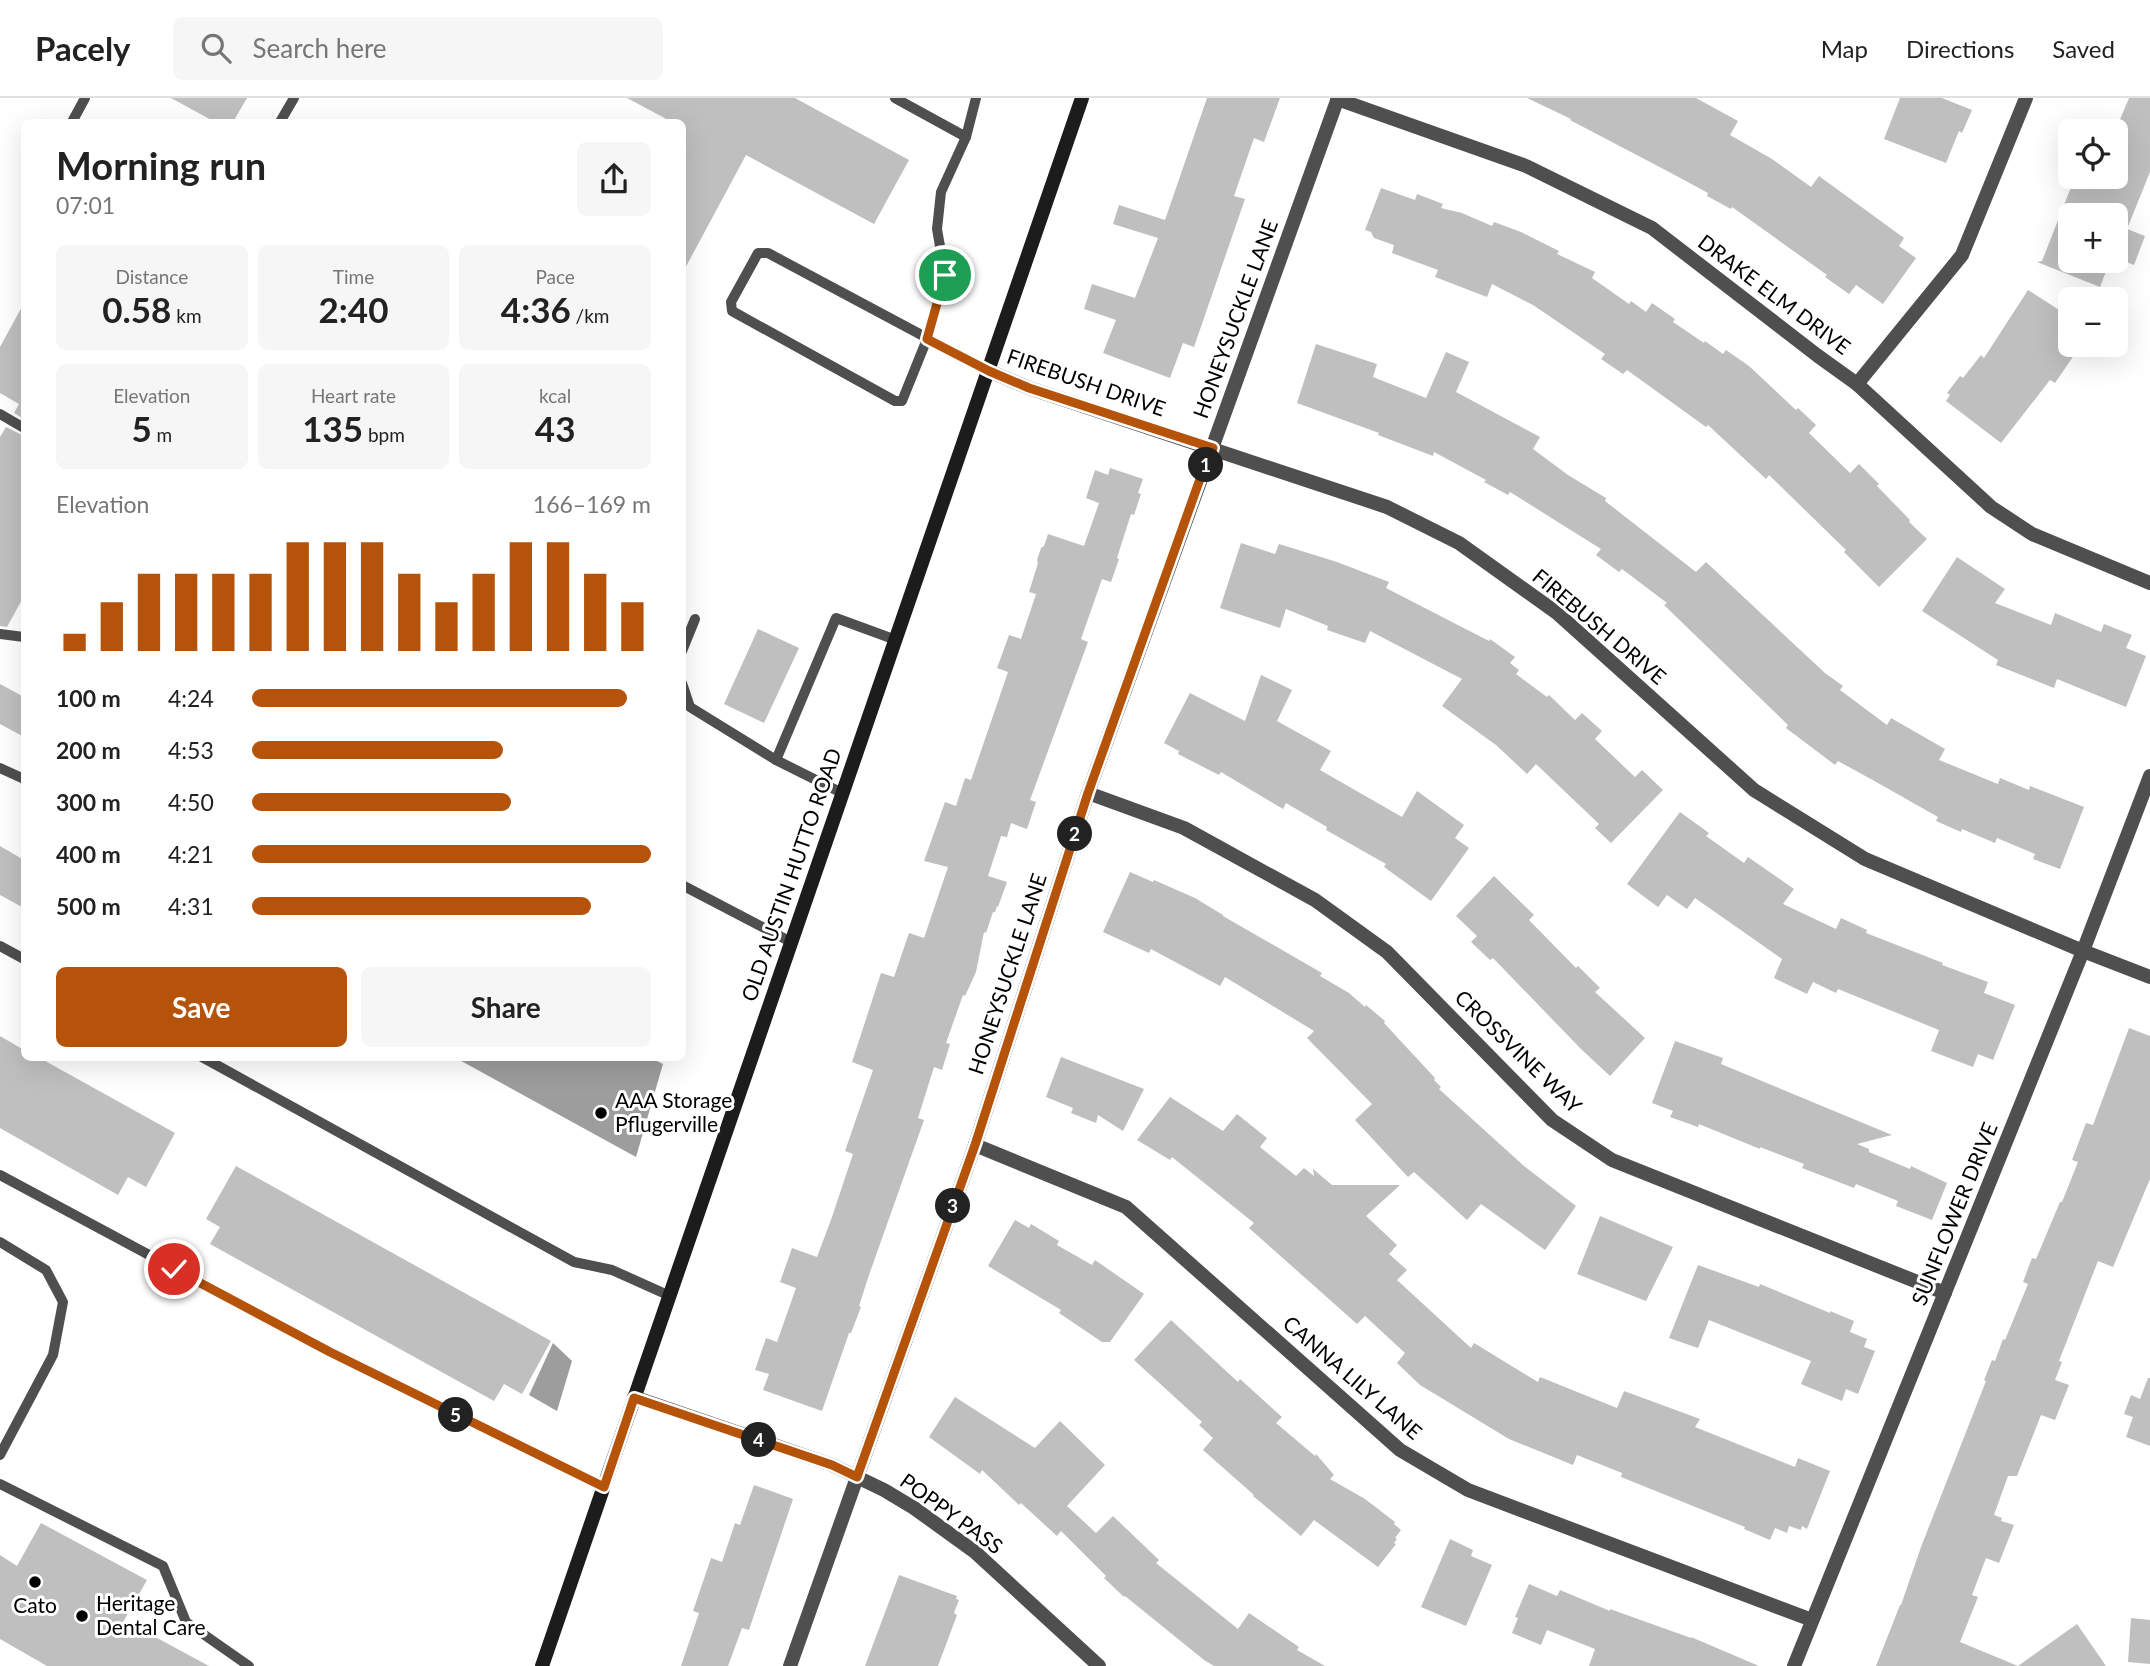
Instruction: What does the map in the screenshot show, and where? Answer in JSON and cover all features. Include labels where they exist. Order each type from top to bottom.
[{"type":"street","points":[[1857,384],[1962,255],[2026,98]]},
{"type":"street","name":"DRAKE ELM DRIVE","points":[[1338,99],[1526,166],[1652,228],[1857,384],[1991,507],[2032,534],[2150,583]]},
{"type":"street","name":"HONEYSUCKLE LANE","points":[[790,1666],[975,1145],[1088,793],[1338,99]]},
{"type":"street","name":"OLD AUSTIN HUTTO ROAD","points":[[542,1666],[989,371],[1077,100]]},
{"type":"street","name":"FIREBUSH DRIVE","points":[[989,371],[1029,388],[1388,507],[1459,543],[1557,613],[1754,790],[1865,859],[2150,977]]},
{"type":"street","name":"SUNFLOWER DRIVE","points":[[1794,1666],[2083,951],[2150,776]]},
{"type":"street","name":"CROSSVINE WAY","points":[[1088,793],[1184,828],[1315,900],[1388,952],[1552,1120],[1612,1160],[1945,1293]]},
{"type":"street","name":"CANNA LILY LANE","points":[[975,1145],[1126,1207],[1399,1450],[1468,1490],[1812,1620]]},
{"type":"street","name":"POPPY PASS","points":[[634,1398],[832,1465],[884,1490],[975,1552],[1099,1666]]},
{"type":"lane","points":[[74,119],[85,98]]},
{"type":"lane","points":[[283,119],[294,98]]},
{"type":"lane","points":[[895,98],[967,137]]},
{"type":"lane","points":[[976,98],[967,137],[941,192],[937,229],[945,275],[927,339],[902,401],[895,401],[732,311],[731,302],[758,253],[768,253],[927,339],[989,371]]},
{"type":"lane","points":[[0,414],[21,426]]},
{"type":"lane","points":[[776,760],[836,618],[896,640]]},
{"type":"lane","points":[[686,641],[695,619]]},
{"type":"lane","points":[[0,634],[21,637]]},
{"type":"lane","points":[[686,695],[690,707],[776,760],[842,793]]},
{"type":"lane","points":[[0,768],[21,778]]},
{"type":"lane","points":[[686,887],[791,942]]},
{"type":"lane","points":[[0,946],[21,957]]},
{"type":"lane","points":[[209,1061],[574,1262],[612,1270],[670,1296]]},
{"type":"lane","points":[[0,1175],[330,1352],[604,1487]]},
{"type":"lane","points":[[0,1242],[46,1270],[63,1302],[53,1355],[0,1455]]},
{"type":"lane","points":[[0,1484],[163,1566],[186,1622],[249,1666]]},
{"type":"lane","points":[[226,1666],[234,1655]]},
{"type":"shaded area","name":"AAA Storage Pflugerville","points":[[461,1061],[657,1061],[663,1064],[636,1157]]},
{"type":"shaded area","points":[[553,1343],[572,1361],[557,1411],[529,1395]]},
{"type":"building","points":[[171,98],[247,98],[235,119],[210,119]]},
{"type":"building","points":[[627,98],[795,98],[909,160],[874,224],[746,155],[686,267],[686,119],[666,119]]},
{"type":"building","points":[[1207,98],[1280,98],[1264,142],[1254,138],[1234,196],[1245,199],[1194,347],[1183,343],[1170,378],[1103,353],[1116,320],[1084,309],[1092,284],[1135,298],[1158,238],[1113,224],[1119,205],[1165,220]]},
{"type":"building","points":[[1527,98],[1696,98],[1738,121],[1730,135],[1772,159],[1811,187],[1819,176],[1904,238],[1899,246],[1916,258],[1883,304],[1856,285],[1849,294],[1825,277],[1827,275],[1732,207],[1731,209],[1707,196],[1708,193]]},
{"type":"building","points":[[1900,98],[1942,98],[1972,110],[1962,133],[1959,131],[1946,163],[1884,139]]},
{"type":"building","points":[[2129,98],[2150,98],[2150,172],[2128,227],[2128,203],[2065,203],[2070,189],[2128,189],[2128,119],[2120,119]]},
{"type":"building","points":[[1381,188],[1415,200],[1417,194],[1443,204],[1441,208],[1462,213],[1492,226],[1494,222],[1521,232],[1559,251],[1557,254],[1595,272],[1592,278],[1629,304],[1631,301],[1646,312],[1652,303],[1675,319],[1673,322],[1704,343],[1705,341],[1723,354],[1726,350],[1749,366],[1816,425],[1809,433],[1850,473],[1859,464],[1927,539],[1879,587],[1844,552],[1846,550],[1769,475],[1766,479],[1708,425],[1706,427],[1627,370],[1623,374],[1601,359],[1605,354],[1533,305],[1492,284],[1487,297],[1435,277],[1438,270],[1392,253],[1394,245],[1374,238],[1371,232],[1365,230]]},
{"type":"building","points":[[2058,220],[2058,270],[2037,262],[2042,261]]},
{"type":"building","points":[[2128,229],[2145,236],[2134,265],[2128,263]]},
{"type":"building","points":[[2065,273],[2105,273],[2100,287]]},
{"type":"building","points":[[2028,290],[2058,309],[2058,357],[2073,357],[2055,383],[2050,380],[2001,443],[1946,401],[1950,395],[1947,393],[1960,376],[1963,378],[1981,355],[1984,358]]},
{"type":"building","points":[[21,308],[21,417],[14,413],[19,404],[0,393],[0,347]]},
{"type":"building","points":[[1316,344],[1377,364],[1373,377],[1426,398],[1446,352],[1469,362],[1456,392],[1540,437],[1533,449],[1606,498],[1605,501],[1696,572],[1706,562],[1825,673],[1843,686],[1840,690],[1887,725],[1891,718],[1945,749],[1939,760],[1998,784],[2000,778],[2029,790],[2030,786],[2084,807],[2060,869],[2033,859],[2035,854],[1997,838],[1995,843],[1936,821],[1938,817],[1878,783],[1838,761],[1835,765],[1786,728],[1788,725],[1664,605],[1667,603],[1622,569],[1619,572],[1596,555],[1601,549],[1510,492],[1508,495],[1434,452],[1433,456],[1297,403]]},
{"type":"building","points":[[6,427],[21,434],[21,601],[7,627],[0,626],[0,437]]},
{"type":"building","points":[[1110,468],[1143,479],[1138,493],[1141,494],[1134,515],[1131,514],[1111,582],[1102,579],[1081,639],[1088,642],[1030,800],[1036,802],[1027,829],[1011,823],[1007,837],[1001,836],[988,876],[1007,882],[998,907],[993,912],[986,933],[984,932],[976,972],[965,996],[963,995],[946,1043],[950,1044],[942,1070],[934,1067],[918,1118],[924,1120],[869,1275],[859,1306],[861,1307],[849,1333],[822,1411],[763,1390],[769,1374],[755,1370],[766,1338],[777,1342],[796,1288],[780,1282],[792,1248],[817,1257],[832,1217],[853,1154],[845,1151],[873,1070],[852,1062],[881,973],[894,977],[909,933],[924,938],[948,867],[924,861],[945,802],[956,806],[965,778],[971,780],[1008,672],[997,668],[1009,635],[1021,639],[1036,594],[1029,592],[1041,548],[1048,534],[1084,546],[1099,503],[1086,498],[1095,470],[1108,475]]},
{"type":"building","points":[[1241,543],[1275,554],[1279,544],[1389,582],[1386,588],[1489,641],[1490,639],[1515,657],[1510,663],[1519,670],[1516,674],[1547,697],[1549,695],[1575,720],[1582,713],[1602,731],[1595,739],[1635,777],[1642,770],[1663,790],[1611,843],[1595,828],[1599,824],[1536,764],[1527,774],[1496,745],[1442,706],[1462,679],[1370,631],[1365,643],[1327,630],[1328,626],[1286,609],[1280,628],[1220,608]]},
{"type":"building","points":[[1957,557],[2005,589],[1995,603],[2051,625],[2055,613],[2101,632],[2104,624],[2132,635],[2126,648],[2146,656],[2126,707],[2057,679],[2054,688],[1996,665],[1998,660],[1922,611]]},
{"type":"building","points":[[758,629],[799,648],[764,723],[724,704]]},
{"type":"building","points":[[1261,675],[1292,690],[1277,721],[1331,751],[1320,770],[1402,817],[1417,791],[1464,825],[1455,838],[1469,848],[1431,901],[1384,867],[1386,864],[1326,830],[1327,827],[1286,803],[1283,809],[1221,772],[1219,775],[1178,754],[1179,751],[1164,743],[1190,693],[1245,721]]},
{"type":"building","points":[[0,684],[21,695],[21,735],[0,724]]},
{"type":"building","points":[[1680,812],[1709,833],[1706,836],[1744,863],[1748,857],[1794,889],[1783,904],[1836,929],[1841,918],[1867,930],[1866,933],[1988,982],[1984,993],[2015,1005],[1993,1060],[1978,1054],[1973,1067],[1931,1051],[1939,1030],[1838,989],[1836,993],[1813,982],[1807,994],[1774,978],[1782,959],[1695,898],[1687,909],[1667,895],[1658,907],[1627,884]]},
{"type":"building","points":[[0,846],[21,858],[21,906],[0,895]]},
{"type":"building","points":[[1130,872],[1195,898],[1322,973],[1320,976],[1349,993],[1385,1021],[1435,1078],[1441,1087],[1439,1089],[1524,1166],[1576,1206],[1545,1250],[1481,1204],[1467,1220],[1414,1172],[1408,1177],[1355,1120],[1372,1104],[1307,1038],[1314,1031],[1225,977],[1220,986],[1151,949],[1149,953],[1103,932]]},
{"type":"building","points":[[1494,876],[1534,915],[1529,920],[1576,968],[1578,966],[1600,988],[1595,992],[1645,1038],[1610,1076],[1493,958],[1490,960],[1471,942],[1477,936],[1456,916]]},
{"type":"building","points":[[2129,1028],[2150,1036],[2150,1179],[2113,1267],[2098,1261],[2059,1361],[2062,1362],[2055,1380],[2069,1385],[2055,1420],[2041,1415],[2017,1476],[2008,1476],[1994,1515],[2002,1518],[2001,1521],[2014,1525],[1999,1563],[1986,1558],[1972,1595],[1978,1597],[1960,1642],[2018,1666],[1876,1666],[1986,1381],[1984,1380],[2003,1339],[2005,1340],[2028,1284],[2023,1282],[2032,1258],[2036,1259],[2062,1202],[2078,1162],[2072,1160],[2086,1123],[2093,1125]]},
{"type":"building","points":[[0,1036],[21,1048],[21,1061],[45,1061],[175,1133],[146,1187],[128,1177],[118,1195],[0,1128]]},
{"type":"building","points":[[1675,1041],[1723,1058],[1721,1064],[1892,1135],[1857,1144],[1869,1149],[1869,1152],[1910,1169],[1911,1166],[1947,1183],[1932,1220],[1896,1206],[1898,1201],[1856,1184],[1854,1188],[1802,1168],[1804,1164],[1760,1147],[1699,1124],[1698,1127],[1670,1117],[1673,1111],[1652,1103]]},
{"type":"building","points":[[1061,1057],[1144,1089],[1123,1131],[1098,1115],[1096,1123],[1071,1113],[1073,1108],[1046,1097]]},
{"type":"building","points":[[1170,1097],[1223,1131],[1237,1114],[1267,1138],[1260,1147],[1296,1176],[1304,1168],[1314,1176],[1313,1169],[1332,1185],[1400,1185],[1366,1216],[1397,1245],[1389,1254],[1407,1270],[1397,1280],[1471,1348],[1474,1343],[1538,1382],[1540,1377],[1617,1408],[1624,1391],[1700,1419],[1695,1427],[1795,1467],[1798,1458],[1830,1471],[1807,1529],[1802,1526],[1801,1530],[1789,1526],[1787,1533],[1775,1528],[1770,1540],[1744,1529],[1745,1527],[1621,1477],[1622,1473],[1577,1455],[1573,1465],[1509,1439],[1420,1385],[1397,1363],[1405,1353],[1365,1316],[1357,1324],[1249,1228],[1254,1223],[1172,1157],[1170,1160],[1137,1140]]},
{"type":"building","points":[[236,1166],[551,1341],[522,1394],[504,1384],[494,1401],[210,1244],[220,1227],[206,1219]]},
{"type":"building","points":[[1600,1216],[1673,1247],[1646,1301],[1577,1274]]},
{"type":"building","points":[[1015,1220],[1029,1228],[1031,1224],[1059,1241],[1057,1245],[1092,1265],[1095,1260],[1144,1294],[1110,1342],[1102,1342],[1059,1313],[1061,1310],[988,1266]]},
{"type":"building","points":[[1698,1265],[1759,1287],[1760,1284],[1854,1321],[1850,1332],[1867,1339],[1864,1347],[1875,1351],[1858,1394],[1846,1389],[1842,1401],[1801,1384],[1811,1361],[1709,1320],[1698,1348],[1669,1338]]},
{"type":"building","points":[[1171,1320],[1238,1382],[1240,1379],[1282,1417],[1276,1423],[1315,1456],[1316,1454],[1334,1475],[1330,1479],[1365,1499],[1395,1522],[1401,1530],[1395,1538],[1396,1544],[1378,1567],[1314,1520],[1301,1536],[1203,1450],[1213,1438],[1199,1425],[1202,1422],[1134,1360]]},
{"type":"building","points":[[2148,1378],[2150,1446],[2126,1437],[2133,1417],[2124,1414],[2131,1395],[2140,1399]]},
{"type":"building","points":[[955,1397],[1035,1448],[1060,1421],[1105,1465],[1067,1506],[1096,1533],[1113,1516],[1159,1560],[1156,1563],[1238,1629],[1249,1613],[1299,1647],[1297,1650],[1325,1666],[1214,1666],[1204,1660],[1124,1597],[1061,1531],[1057,1536],[982,1470],[980,1474],[929,1437]]},
{"type":"building","points":[[754,1485],[793,1499],[749,1630],[742,1628],[728,1666],[681,1666],[699,1613],[693,1611],[711,1558],[722,1562],[735,1523],[740,1525]]},
{"type":"building","points":[[41,1523],[147,1580],[122,1624],[159,1639],[209,1666],[47,1666],[0,1639],[0,1555],[17,1566]]},
{"type":"building","points":[[1450,1539],[1473,1550],[1471,1556],[1492,1565],[1466,1626],[1421,1607]]},
{"type":"building","points":[[899,1575],[957,1596],[956,1599],[959,1600],[954,1613],[957,1615],[938,1666],[865,1666]]},
{"type":"building","points":[[1529,1584],[1557,1596],[1560,1590],[1610,1611],[1691,1637],[1759,1666],[1589,1666],[1595,1649],[1547,1630],[1541,1645],[1512,1633],[1518,1618],[1515,1617]]},
{"type":"building","points":[[2131,1618],[2150,1620],[2150,1664],[2128,1662]]},
{"type":"building","points":[[2077,1624],[2106,1666],[2018,1666]]},
{"type":"place","name":"AAA Storage Pflugerville","points":[[601,1113]]},
{"type":"place","name":"Cato","points":[[35,1582]]},
{"type":"place","name":"Heritage Dental Care","points":[[82,1616]]},
{"type":"route","points":[[174,1269],[330,1352],[604,1487],[634,1398],[832,1465],[857,1477],[975,1145],[1088,793],[1213,448],[1029,388],[927,339],[945,275]]}]
